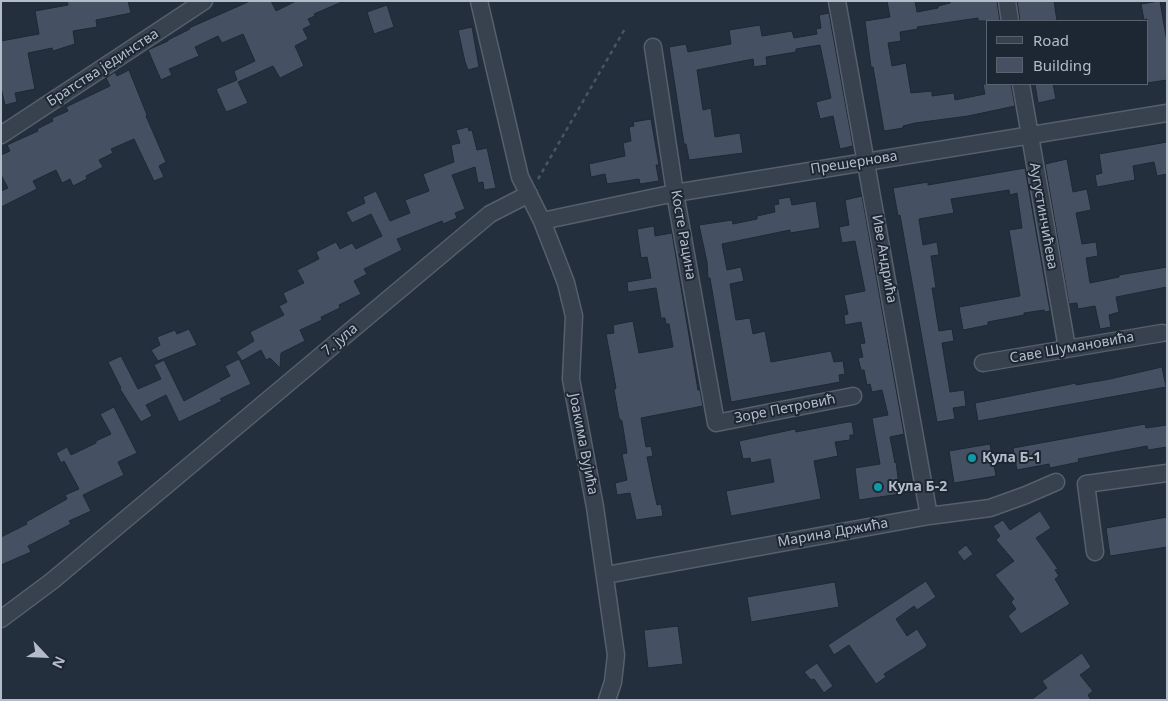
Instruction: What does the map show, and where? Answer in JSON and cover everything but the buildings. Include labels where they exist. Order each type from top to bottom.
[{"type":"street","name":"Братства јединства","points":[[1,135],[204,1]]},
{"type":"street","points":[[480,1],[520,177],[529,194]]},
{"type":"street","name":"Иве Андрића","points":[[837,1],[929,516]]},
{"type":"street","points":[[1007,1],[1010,20]]},
{"type":"street","name":"Косте Рацина","points":[[653,46],[675,193],[716,423]]},
{"type":"street","name":"Аугустинчићева","points":[[1021,85],[1066,348]]},
{"type":"street","name":"Прешернова","points":[[542,221],[675,193],[1167,113]]},
{"type":"street","name":"Јоакима Вујића","points":[[529,194],[542,221],[566,283],[574,316],[571,379],[595,507],[616,655],[607,700]]},
{"type":"street","name":"7. јула","points":[[1,619],[52,581],[490,214],[529,194]]},
{"type":"street","name":"Саве Шумановића","points":[[983,363],[1162,333]]},
{"type":"street","name":"Зоре Петровић","points":[[716,423],[853,396]]},
{"type":"street","points":[[1095,552],[1086,484],[1167,473]]},
{"type":"street","name":"Марина Држића","points":[[606,575],[929,516],[990,508],[1026,496],[1056,482]]},
{"type":"path","points":[[529,194],[626,26]]},
{"type":"place","name":"Кула Б-1","points":[[972,458]]},
{"type":"place","name":"Кула Б-2","points":[[878,487]]}]
